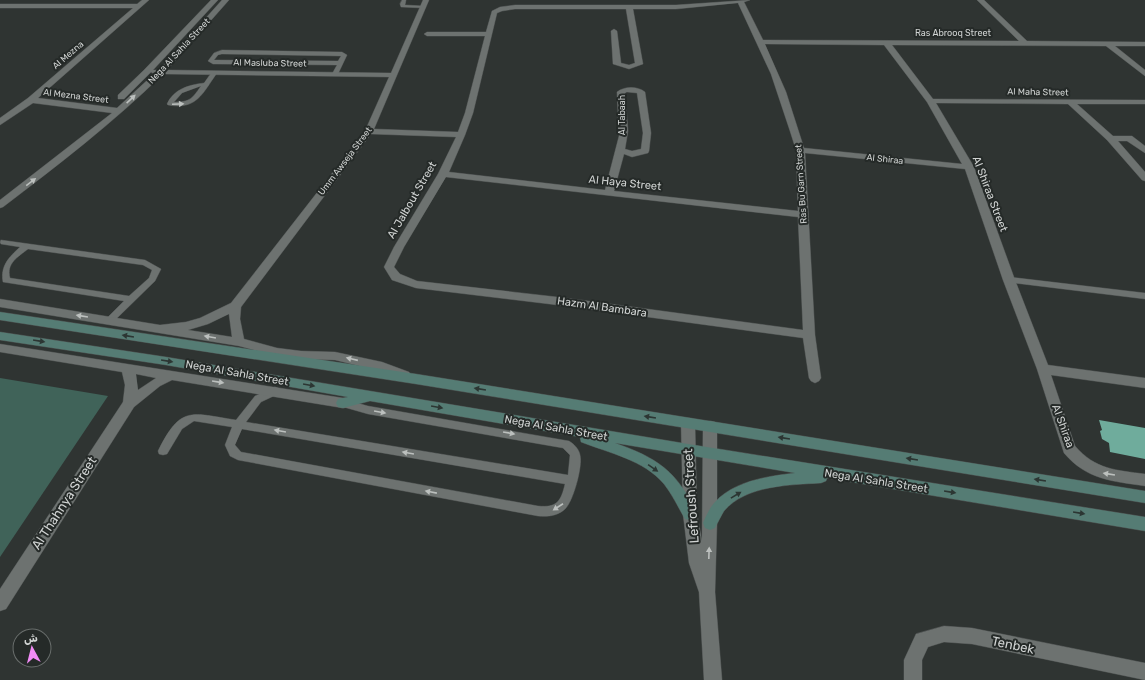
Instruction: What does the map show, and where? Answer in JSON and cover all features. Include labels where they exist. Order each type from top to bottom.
[{"type":"main road","name":"Nega Al Sahla Street","points":[[0,316],[416,379],[1145,497]]},
{"type":"main road","name":"Nega Al Sahla Street","points":[[0,336],[166,361],[709,454],[1145,524]]},
{"type":"main road","points":[[343,402],[372,396]]},
{"type":"main road","points":[[567,429],[637,457],[653,467],[665,476],[690,514]]},
{"type":"main road","points":[[710,523],[720,507],[735,496],[750,488],[769,482],[842,476]]},
{"type":"street","name":"Al Mezna","points":[[0,122],[31,100],[146,0]]},
{"type":"street","name":"Nega Al Sahla Street","points":[[0,195],[63,148],[108,110],[147,72],[214,0]]},
{"type":"street","name":"Nega Al Sahla Street","points":[[0,205],[72,150],[160,73],[226,0]]},
{"type":"street","points":[[980,0],[1025,43]]},
{"type":"street","points":[[634,31],[639,64],[629,67],[617,64],[623,26],[629,8],[676,7],[743,1]]},
{"type":"street","name":"Ras Bu Garn Street","points":[[743,1],[794,125],[800,150],[809,335],[815,378]]},
{"type":"street","name":"Umm Awseja Street","points":[[161,329],[186,326],[204,321],[235,306],[369,131],[425,3]]},
{"type":"street","points":[[0,10],[3,6],[139,6]]},
{"type":"street","name":"Al Jalbout Street","points":[[396,277],[389,267],[398,247],[443,174],[461,135],[469,113],[494,12],[500,9],[515,7],[629,8]]},
{"type":"street","points":[[623,26],[634,31]]},
{"type":"street","points":[[623,26],[634,31]]},
{"type":"street","points":[[427,34],[488,34]]},
{"type":"street","name":"Ras Abrooq Street","points":[[760,42],[1145,44]]},
{"type":"street","name":"Al Shiraa Street","points":[[886,42],[931,101],[969,167],[1009,280],[1043,369]]},
{"type":"street","points":[[1108,44],[1145,74]]},
{"type":"street","name":"Al Masluba Street","points":[[147,72],[394,75]]},
{"type":"street","name":"Al Tabaah","points":[[609,194],[623,134],[621,92],[633,90],[641,92],[647,133],[645,151],[642,153],[632,154],[620,150]]},
{"type":"street","name":"Al Mezna Street","points":[[31,100],[118,111]]},
{"type":"street","name":"Al Maha Street","points":[[931,101],[1071,103],[1145,102]]},
{"type":"street","points":[[1071,103],[1100,127],[1136,165],[1145,178]]},
{"type":"street","points":[[1100,127],[1128,138],[1145,150]]},
{"type":"street","points":[[369,131],[461,135]]},
{"type":"street","points":[[1111,139],[1128,138]]},
{"type":"street","name":"Al Shiraa","points":[[800,150],[969,167]]},
{"type":"street","points":[[615,168],[642,153]]},
{"type":"street","name":"Al Haya Street","points":[[443,174],[804,215]]},
{"type":"street","name":"Hazm Al Bambara","points":[[396,277],[416,284],[574,303],[809,335]]},
{"type":"street","name":"Nega Al Sahla Street","points":[[0,303],[239,342],[277,352],[346,358],[382,367],[416,379]]},
{"type":"street","points":[[235,306],[234,319],[239,342]]},
{"type":"street","name":"Nega Al Sahla Street","points":[[0,348],[343,402]]},
{"type":"street","name":"Al Thahnya Street","points":[[126,367],[131,377],[132,389],[129,403]]},
{"type":"street","points":[[1043,369],[1145,383]]},
{"type":"street","name":"Al Shiraa","points":[[1043,369],[1070,449],[1077,459],[1087,468],[1097,472],[1145,480]]},
{"type":"street","name":"Al Thahnya Street","points":[[0,603],[129,403],[156,383],[172,375]]},
{"type":"street","name":"Lefroush Street","points":[[688,423],[690,514],[697,563],[707,592]]},
{"type":"street","name":"Lefroush Street","points":[[710,426],[710,523],[707,592],[713,680]]},
{"type":"street","name":"Nega Al Sahla Street","points":[[1113,518],[1145,531]]},
{"type":"street","name":"Tenbek","points":[[913,680],[912,660],[922,640],[944,634],[972,636],[1145,672]]},
{"type":"lane","points":[[404,0],[402,6],[425,3]]},
{"type":"lane","points":[[335,74],[341,63],[344,55],[339,53],[222,52],[216,54],[210,61],[341,63]]},
{"type":"lane","points":[[206,84],[194,85],[181,90],[170,104],[191,103],[206,84],[214,73]]},
{"type":"lane","points":[[4,242],[145,263],[157,269],[152,280],[130,299],[109,321]]},
{"type":"lane","points":[[26,246],[8,262],[4,271],[3,282],[130,299]]},
{"type":"lane","points":[[1009,280],[1145,296]]},
{"type":"lane","points":[[275,391],[254,402],[232,436],[230,446],[234,453],[238,456],[538,511],[552,511],[564,504],[567,498],[576,460],[570,447],[560,442],[368,410],[343,402]]},
{"type":"lane","points":[[163,451],[178,426],[188,419],[199,418],[571,480]]},
{"type":"green space","points":[[0,378],[108,396],[0,557]]},
{"type":"building","points":[[1099,420],[1145,428],[1145,459],[1110,452],[1109,443],[1102,439],[1100,431],[1102,430]]}]
